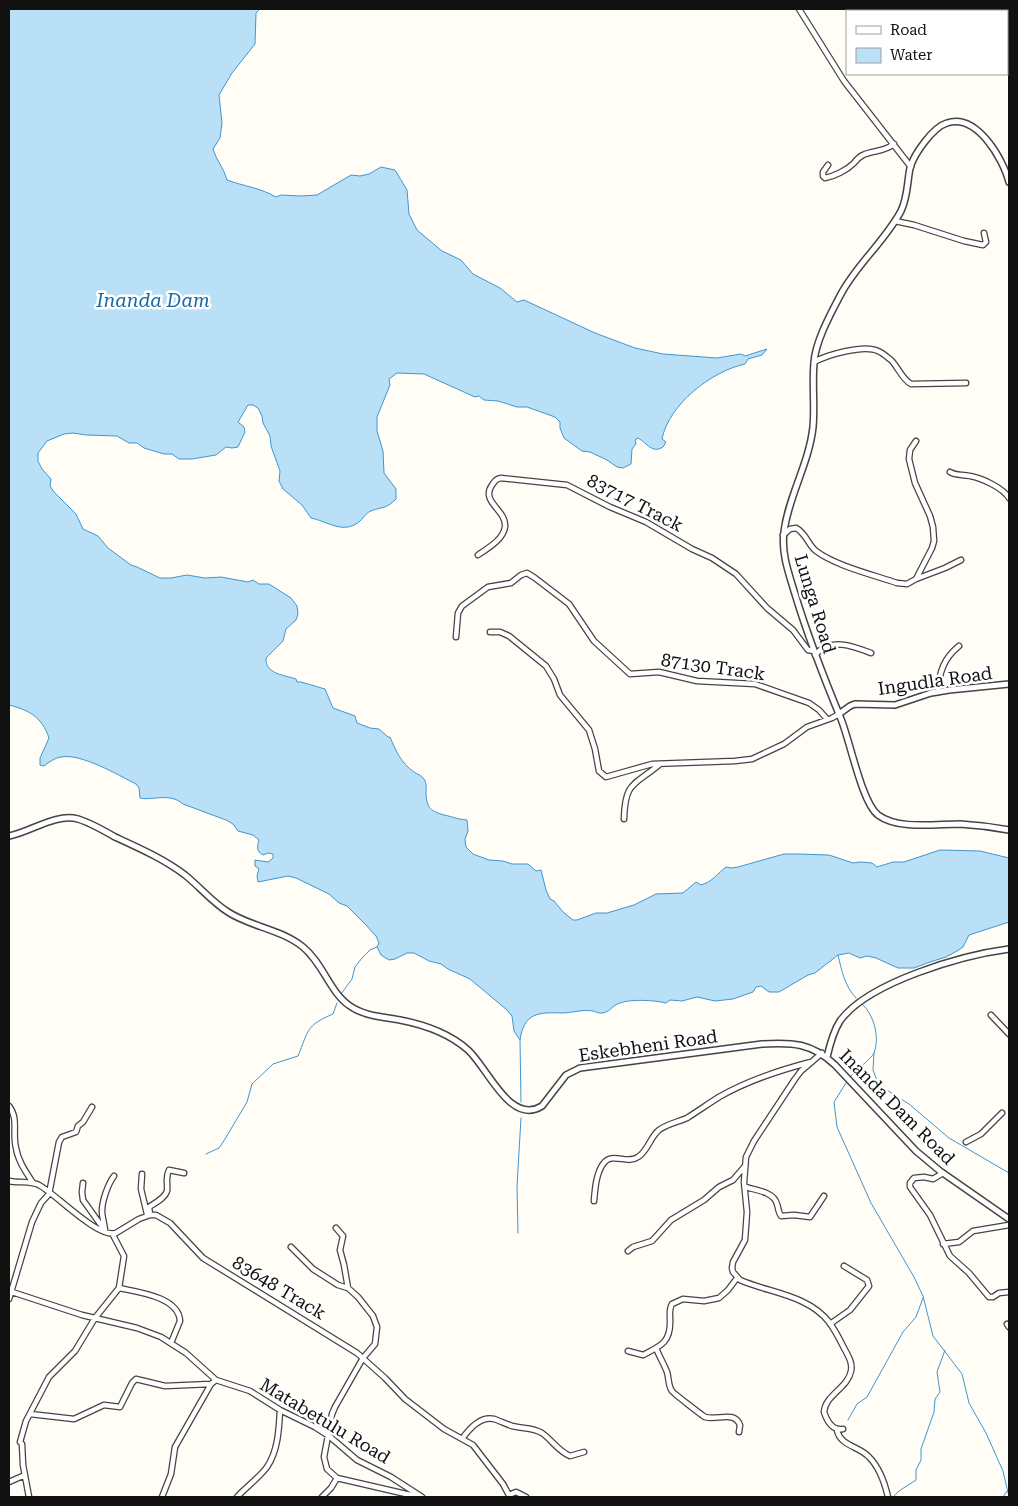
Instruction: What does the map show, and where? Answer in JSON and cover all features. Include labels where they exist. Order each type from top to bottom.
[{"type":"street","points":[[799,9],[844,81],[911,167]]},
{"type":"street","name":"Lunga Road","points":[[1009,182],[1002,164],[988,140],[974,129],[959,122],[947,123],[926,140],[911,167],[907,197],[895,221],[841,294],[821,338],[814,362],[814,402],[810,444],[786,517],[783,535],[785,559],[815,653],[839,714],[868,802],[876,814],[884,819],[902,823],[959,824],[1009,830]]},
{"type":"street","points":[[828,165],[823,172],[825,178],[839,173],[853,164],[860,156],[886,149],[894,144]]},
{"type":"street","points":[[895,221],[914,225],[958,240],[980,244],[986,242],[984,233]]},
{"type":"street","points":[[814,362],[826,356],[840,353],[870,349],[878,350],[892,361],[907,382],[911,384],[941,385],[966,383]]},
{"type":"street","points":[[916,441],[910,450],[909,459],[915,483],[930,516],[934,534],[932,548],[916,580]]},
{"type":"street","points":[[950,472],[955,475],[966,475],[981,479],[1003,490],[1009,498]]},
{"type":"street","name":"83717 Track","points":[[478,555],[496,541],[504,530],[504,518],[489,497],[490,488],[495,481],[501,478],[566,485],[646,522],[696,551],[717,560],[736,574],[767,608],[793,630],[808,650],[815,653]]},
{"type":"street","points":[[783,535],[790,529],[796,528],[802,532],[813,548],[836,561],[897,583],[908,584],[961,560]]},
{"type":"street","name":"87130 Track","points":[[456,637],[458,613],[462,606],[488,587],[511,583],[521,574],[527,573],[569,604],[594,641],[630,674],[658,672],[697,682],[755,684],[809,704],[820,710],[827,719]]},
{"type":"street","points":[[490,632],[500,632],[509,636],[546,666],[554,679],[560,695],[589,730],[601,774],[608,777],[652,764],[752,759],[784,744],[806,727],[839,714]]},
{"type":"street","points":[[815,653],[828,645],[840,644],[871,653]]},
{"type":"street","points":[[938,692],[939,677],[946,660],[951,652],[960,646]]},
{"type":"street","name":"Ingudla Road","points":[[839,714],[856,704],[895,705],[938,692],[1009,684]]},
{"type":"street","points":[[624,819],[627,791],[633,784],[661,763]]},
{"type":"street","name":"Eskebheni Road","points":[[9,836],[56,820],[70,818],[88,823],[139,848],[179,871],[228,912],[238,918],[286,937],[304,948],[318,963],[338,994],[350,1007],[377,1016],[426,1026],[458,1042],[470,1051],[483,1065],[508,1101],[517,1108],[525,1110],[537,1109],[542,1106],[566,1074],[580,1068],[762,1044],[790,1044],[813,1049]]},
{"type":"street","points":[[594,1201],[596,1183],[601,1168],[609,1159],[634,1159],[641,1155],[656,1133],[663,1127],[681,1120],[719,1098],[758,1079],[812,1062],[824,1055],[840,1021],[856,1004],[882,988],[964,958],[1009,949]]},
{"type":"street","points":[[992,1015],[1009,1034]]},
{"type":"street","name":"Inanda Dam Road","points":[[813,1049],[824,1055],[916,1151],[943,1173],[1009,1219]]},
{"type":"street","points":[[812,1062],[795,1079],[779,1106],[757,1136],[746,1157],[745,1187],[747,1212],[744,1240],[732,1268],[737,1278],[754,1286],[779,1292],[808,1304],[818,1311],[830,1324],[848,1356],[852,1368],[848,1380],[825,1406],[826,1418],[833,1428],[837,1430],[840,1439],[869,1457],[884,1482],[888,1497]]},
{"type":"street","points":[[9,1106],[15,1117],[15,1145],[19,1159],[33,1183]]},
{"type":"street","points":[[9,1300],[32,1222],[41,1203],[50,1194],[59,1142],[62,1137],[76,1132],[92,1107]]},
{"type":"street","points":[[966,1142],[981,1134],[1002,1114]]},
{"type":"street","points":[[9,1145],[15,1145]]},
{"type":"street","points":[[628,1251],[655,1238],[671,1220],[704,1200],[719,1187],[733,1180],[745,1166]]},
{"type":"street","points":[[149,1215],[149,1207],[167,1192],[166,1177],[169,1170],[184,1173]]},
{"type":"street","points":[[943,1173],[933,1179],[924,1176],[916,1177],[910,1182],[910,1185],[920,1203],[930,1215],[950,1256],[969,1273],[989,1297],[1009,1292]]},
{"type":"street","points":[[142,1174],[141,1189],[149,1215]]},
{"type":"street","points":[[105,1232],[102,1210],[103,1201],[107,1194],[108,1184],[114,1176]]},
{"type":"street","points":[[9,1181],[38,1185],[94,1227],[113,1235],[124,1256],[119,1288],[95,1318],[76,1351],[49,1377],[26,1421],[20,1442],[23,1449],[29,1497]]},
{"type":"street","points":[[83,1183],[82,1192],[84,1200],[105,1232]]},
{"type":"street","points":[[745,1187],[771,1196],[776,1202],[778,1213],[781,1216],[794,1214],[809,1218],[824,1196]]},
{"type":"street","points":[[113,1235],[149,1215]]},
{"type":"street","name":"83648 Track","points":[[149,1215],[156,1216],[170,1223],[203,1258],[363,1358],[405,1399],[444,1429],[477,1449],[509,1496]]},
{"type":"street","points":[[943,1244],[960,1242],[973,1231],[1009,1225]]},
{"type":"street","points":[[336,1228],[343,1236],[340,1250],[348,1288]]},
{"type":"street","points":[[291,1247],[313,1269],[338,1285],[348,1288],[368,1308],[376,1321],[377,1327],[375,1344],[363,1358],[335,1407],[324,1457],[327,1468],[337,1478],[421,1497]]},
{"type":"street","points":[[830,1324],[850,1310],[869,1286],[867,1280],[844,1266]]},
{"type":"street","points":[[628,1351],[643,1355],[664,1343],[669,1336],[671,1326],[670,1308],[672,1304],[683,1299],[704,1301],[719,1298],[737,1278]]},
{"type":"street","points":[[119,1288],[155,1296],[176,1310],[180,1321],[171,1343]]},
{"type":"street","name":"Matabetulu Road","points":[[10,1292],[95,1318],[137,1328],[161,1337],[192,1358],[216,1380],[250,1391],[280,1410],[303,1420],[329,1436],[357,1460],[391,1477],[421,1497]]},
{"type":"street","points":[[656,1348],[674,1394],[687,1402],[696,1412],[704,1416],[716,1418],[729,1416],[735,1419],[740,1422],[739,1432]]},
{"type":"street","points":[[30,1414],[74,1420],[104,1405],[120,1407],[132,1382],[136,1378],[165,1386],[211,1384]]},
{"type":"street","points":[[162,1497],[171,1474],[175,1447],[211,1384],[216,1380]]},
{"type":"street","points":[[237,1497],[266,1468],[270,1461],[276,1445],[280,1410]]},
{"type":"street","points":[[462,1439],[479,1422],[492,1418],[512,1426],[529,1427],[540,1432],[550,1439],[560,1451],[570,1456],[584,1452]]},
{"type":"street","points":[[837,1430],[843,1429]]},
{"type":"street","points":[[9,1482],[25,1475]]},
{"type":"street","points":[[322,1497],[337,1478]]},
{"type":"street","points":[[509,1496],[516,1492],[526,1497]]},
{"type":"water","name":"Inanda Dam","points":[[9,9],[260,9],[256,13],[255,44],[232,73],[219,95],[222,123],[220,138],[213,149],[227,180],[258,189],[276,197],[281,195],[301,196],[317,195],[351,175],[369,174],[381,167],[395,170],[407,190],[409,214],[417,230],[442,251],[461,260],[473,274],[500,288],[517,302],[524,300],[595,333],[635,348],[663,354],[717,358],[741,354],[745,356],[767,349],[762,355],[748,359],[745,364],[719,374],[694,391],[673,413],[662,439],[666,442],[663,447],[653,449],[638,438],[635,440],[636,444],[632,449],[631,464],[623,468],[617,467],[590,452],[582,451],[564,438],[560,422],[555,417],[527,407],[517,407],[498,401],[484,400],[479,396],[475,397],[424,374],[397,373],[389,379],[390,385],[377,417],[377,431],[383,451],[384,473],[396,489],[396,499],[386,506],[369,512],[356,524],[345,527],[334,526],[311,518],[302,505],[283,489],[279,481],[280,471],[271,446],[270,436],[258,408],[253,405],[248,405],[238,422],[244,427],[245,432],[238,447],[226,447],[216,455],[192,459],[179,459],[172,454],[164,454],[144,448],[137,443],[129,443],[117,436],[64,434],[47,441],[38,453],[38,461],[51,479],[50,486],[76,514],[83,529],[98,536],[108,548],[131,565],[160,578],[187,575],[205,578],[221,577],[248,582],[253,580],[259,584],[269,584],[291,598],[297,606],[298,614],[296,620],[286,629],[283,641],[266,658],[272,671],[296,679],[297,682],[325,689],[333,708],[355,716],[357,723],[379,729],[390,737],[402,761],[414,772],[422,776],[425,781],[427,803],[430,809],[444,815],[467,820],[466,847],[473,854],[489,860],[512,864],[528,864],[536,871],[541,870],[550,899],[573,920],[634,905],[656,894],[683,893],[696,882],[701,885],[708,882],[726,867],[738,867],[784,854],[829,855],[853,863],[872,863],[877,867],[893,862],[904,862],[940,850],[980,851],[1009,858],[1009,922],[969,935],[963,947],[957,951],[946,957],[914,968],[898,968],[867,956],[860,958],[849,953],[838,955],[815,973],[779,992],[769,992],[761,986],[756,987],[753,992],[733,999],[715,1001],[697,997],[682,1001],[670,1000],[666,1003],[630,1001],[617,1004],[603,1013],[585,1010],[539,1014],[529,1019],[525,1024],[520,1040],[514,1031],[512,1016],[470,979],[414,953],[407,953],[389,960],[381,955],[377,947],[379,943],[376,936],[347,906],[339,903],[329,894],[296,878],[288,876],[258,882],[259,869],[255,866],[255,860],[268,862],[273,858],[273,854],[263,855],[259,852],[259,840],[253,835],[238,831],[233,824],[226,820],[172,798],[140,798],[139,788],[136,784],[89,761],[79,758],[61,757],[52,760],[44,766],[40,765],[40,758],[49,738],[43,725],[29,712],[9,705]]},
{"type":"waterway","points":[[341,994],[352,979],[355,967],[370,950],[377,947]]},
{"type":"waterway","points":[[838,955],[846,983],[856,998]]},
{"type":"waterway","points":[[206,1154],[219,1148],[225,1139],[247,1102],[252,1084],[273,1064],[298,1056],[309,1030],[317,1022],[333,1014],[337,1003]]},
{"type":"waterway","points":[[851,1076],[874,1053],[876,1047],[876,1033],[873,1020],[862,1004]]},
{"type":"waterway","points":[[520,1040],[521,1102]]},
{"type":"waterway","points":[[874,1053],[873,1070],[882,1087],[909,1104],[949,1138],[1009,1173]]},
{"type":"waterway","points":[[846,1083],[834,1102],[837,1127],[871,1203],[923,1296],[933,1336],[962,1374],[969,1403],[986,1433],[1003,1471],[1009,1497]]},
{"type":"waterway","points":[[518,1233],[517,1186],[521,1118]]},
{"type":"waterway","points":[[848,1420],[857,1404],[867,1397],[903,1332],[916,1317],[923,1298]]},
{"type":"waterway","points":[[894,1496],[916,1480],[916,1470],[921,1460],[921,1449],[934,1412],[935,1399],[940,1392],[937,1372],[945,1350]]},
{"type":"waterway","points":[[1003,1497],[1007,1491]]}]
